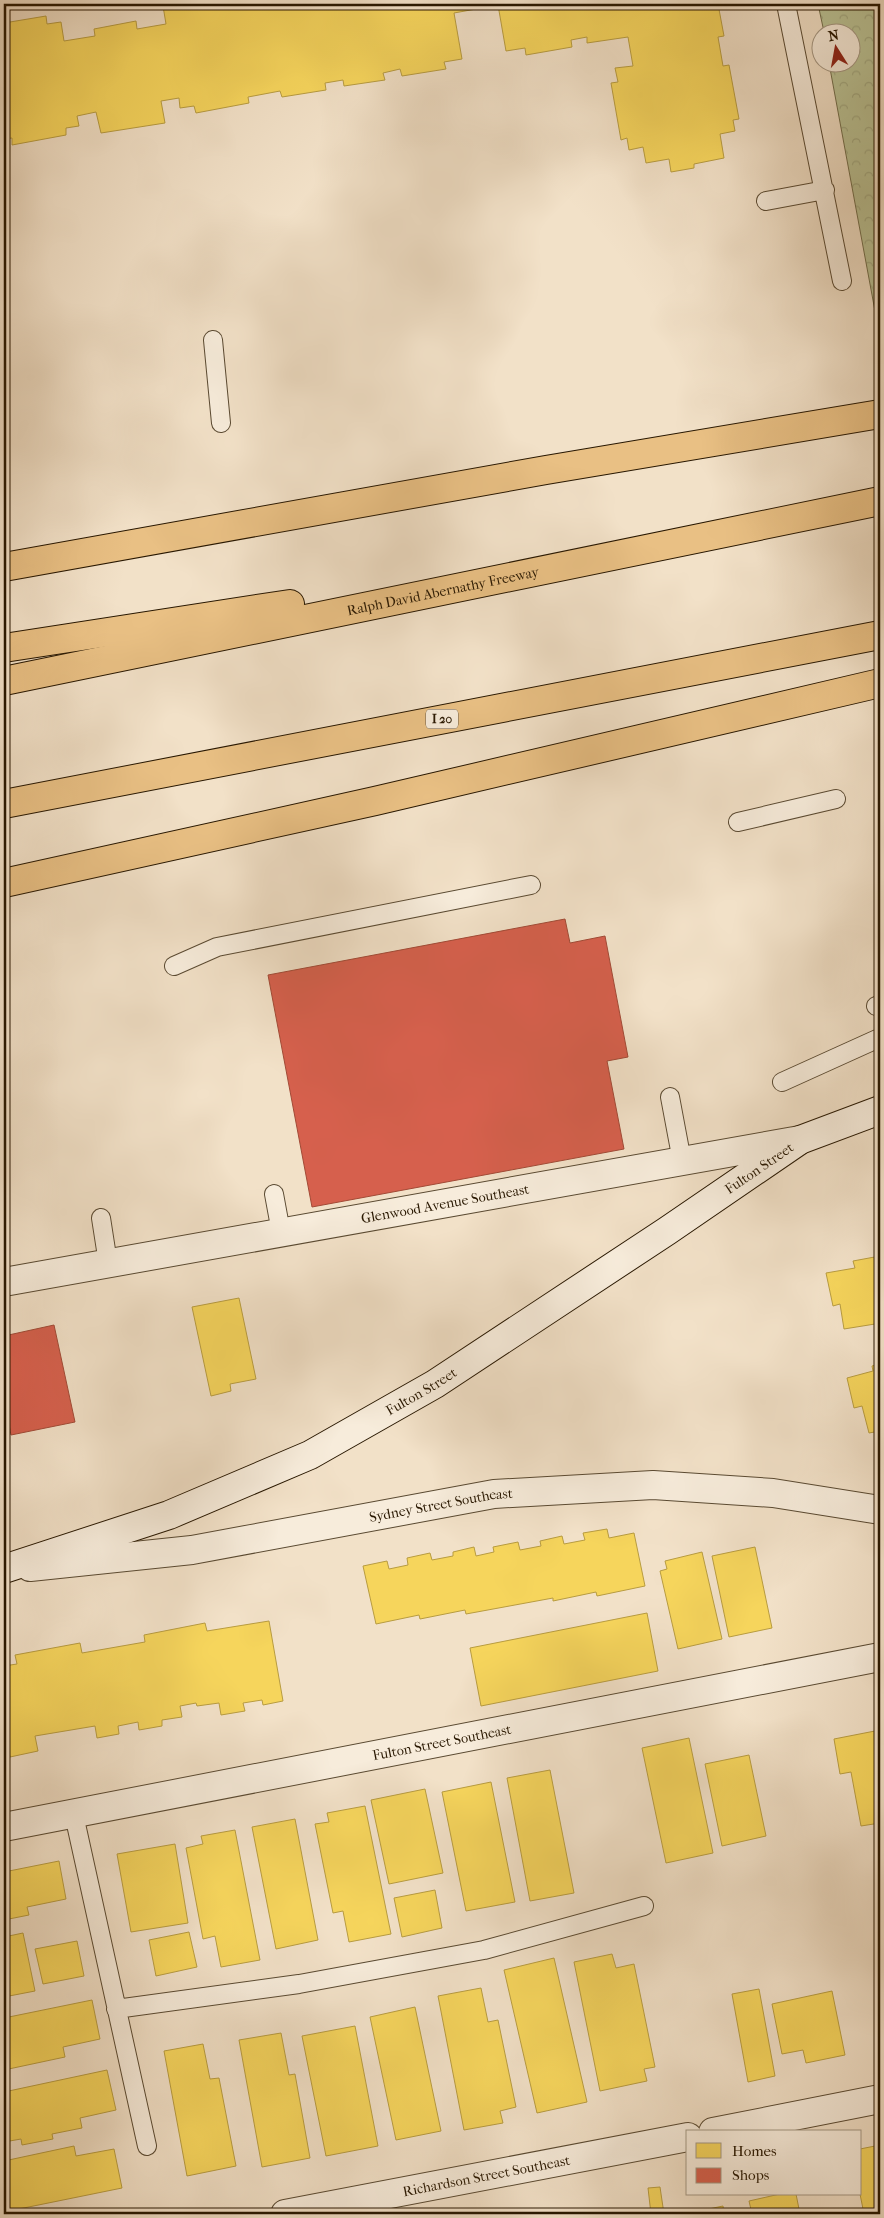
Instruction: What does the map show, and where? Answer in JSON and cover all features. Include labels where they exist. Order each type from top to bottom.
[{"type":"highway","points":[[4,567],[546,470],[880,414]]},
{"type":"highway","name":"Ralph David Abernathy Freeway","points":[[4,681],[880,501]]},
{"type":"highway","points":[[4,648],[640,549]]},
{"type":"highway","name":"I 20","points":[[4,804],[880,635]]},
{"type":"highway","points":[[4,883],[375,801],[880,683]]},
{"type":"street","name":"Glenwood Avenue Southeast","points":[[4,1282],[800,1140],[880,1110]]},
{"type":"street","name":"Fulton Street","points":[[4,1569],[169,1516],[310,1455],[435,1384],[675,1226],[800,1140]]},
{"type":"street","name":"Sydney Street Southeast","points":[[4,1569],[192,1550],[494,1494],[653,1485],[773,1493],[880,1510]]},
{"type":"street","name":"Fulton Street Southeast","points":[[4,1827],[74,1815],[880,1657]]},
{"type":"street","points":[[723,2130],[880,2100]]},
{"type":"street","name":"Richardson Street Southeast","points":[[285,2214],[686,2137]]},
{"type":"lane","points":[[786,4],[842,281]]},
{"type":"lane","points":[[766,201],[825,190]]},
{"type":"lane","points":[[213,340],[221,423]]},
{"type":"lane","points":[[738,822],[836,798]]},
{"type":"lane","points":[[174,966],[217,947],[531,885]]},
{"type":"lane","points":[[782,1082],[877,1039]]},
{"type":"lane","points":[[670,1096],[682,1161]]},
{"type":"lane","points":[[274,1194],[281,1232]]},
{"type":"lane","points":[[101,1218],[108,1263]]},
{"type":"lane","points":[[74,1815],[147,2146]]},
{"type":"lane","points":[[116,2009],[299,1984],[484,1950],[644,1906]]},
{"type":"green space","points":[[818,4],[880,4],[880,338],[831,72],[862,72],[862,22],[822,22]]},
{"type":"building: Homes","points":[[172,4],[718,4],[724,36],[718,37],[723,66],[729,65],[739,119],[733,120],[735,131],[720,134],[724,158],[694,164],[694,168],[671,172],[669,159],[646,163],[643,147],[629,150],[627,138],[621,140],[611,83],[618,82],[615,68],[633,66],[628,37],[587,43],[587,37],[571,40],[572,47],[526,55],[525,48],[506,51],[498,5],[454,13],[462,59],[444,62],[446,69],[402,76],[400,69],[383,73],[385,80],[344,86],[343,80],[325,83],[326,90],[282,97],[280,91],[248,97],[249,103],[196,113],[194,106],[180,108],[179,98],[161,101],[165,123],[101,133],[96,112],[77,116],[79,126],[66,128],[66,135],[12,145],[12,138],[4,139],[4,23],[46,16],[47,24],[61,22],[64,41],[95,36],[94,29],[136,21],[137,29],[166,24],[163,6]]},
{"type":"building: Homes","points":[[880,1256],[880,1332],[877,1333],[875,1324],[844,1329],[840,1304],[833,1306],[826,1273],[855,1268],[853,1261]]},
{"type":"building: Homes","points":[[239,1298],[256,1379],[230,1384],[231,1391],[211,1396],[192,1307]]},
{"type":"building: Homes","points":[[880,1364],[880,1431],[869,1433],[862,1406],[854,1408],[847,1378],[873,1371],[872,1366]]},
{"type":"building: Homes","points":[[607,1529],[609,1538],[634,1533],[645,1586],[597,1596],[596,1592],[553,1601],[553,1598],[466,1614],[465,1610],[420,1619],[419,1615],[376,1624],[363,1566],[387,1561],[389,1569],[408,1565],[407,1558],[430,1553],[432,1560],[453,1556],[453,1552],[474,1547],[476,1556],[494,1552],[493,1547],[518,1542],[520,1550],[541,1546],[540,1541],[562,1536],[564,1544],[585,1540],[583,1533]]},
{"type":"building: Homes","points":[[755,1547],[772,1628],[729,1637],[712,1556]]},
{"type":"building: Homes","points":[[702,1552],[722,1639],[678,1649],[660,1571],[667,1569],[665,1561]]},
{"type":"building: Homes","points":[[647,1613],[658,1671],[481,1706],[470,1648]]},
{"type":"building: Homes","points":[[269,1621],[283,1701],[263,1705],[262,1700],[243,1703],[245,1711],[221,1715],[219,1703],[197,1706],[196,1703],[180,1706],[182,1717],[162,1720],[162,1726],[139,1730],[138,1722],[118,1726],[119,1734],[97,1738],[95,1726],[35,1736],[38,1751],[10,1757],[8,1747],[4,1748],[4,1666],[17,1664],[15,1655],[80,1643],[82,1653],[145,1642],[144,1635],[205,1623],[207,1631]]},
{"type":"building: Homes","points":[[880,1730],[880,1823],[861,1826],[851,1772],[840,1774],[834,1739]]},
{"type":"building: Homes","points":[[689,1738],[713,1853],[666,1863],[642,1748]]},
{"type":"building: Homes","points":[[749,1755],[766,1836],[722,1846],[705,1764]]},
{"type":"building: Homes","points":[[550,1770],[574,1893],[530,1901],[507,1778]]},
{"type":"building: Homes","points":[[491,1782],[515,1902],[466,1911],[442,1792]]},
{"type":"building: Homes","points":[[425,1789],[443,1873],[389,1884],[371,1800]]},
{"type":"building: Homes","points":[[365,1806],[391,1934],[349,1942],[343,1911],[333,1913],[315,1824],[329,1822],[327,1813]]},
{"type":"building: Homes","points":[[295,1819],[318,1940],[276,1949],[252,1827]]},
{"type":"building: Homes","points":[[235,1830],[260,1960],[221,1967],[215,1936],[203,1939],[186,1848],[203,1844],[201,1836]]},
{"type":"building: Homes","points":[[175,1844],[188,1923],[131,1932],[117,1854]]},
{"type":"building: Homes","points":[[59,1861],[66,1899],[27,1907],[29,1915],[4,1920],[4,1872]]},
{"type":"building: Homes","points":[[435,1890],[442,1928],[402,1937],[394,1898]]},
{"type":"building: Homes","points":[[189,1932],[197,1967],[156,1976],[149,1940]]},
{"type":"building: Homes","points":[[23,1933],[35,1991],[4,1997],[4,1937]]},
{"type":"building: Homes","points":[[77,1941],[84,1976],[43,1984],[35,1949]]},
{"type":"building: Homes","points":[[612,1954],[616,1968],[634,1964],[655,2067],[644,2069],[647,2081],[600,2091],[574,1962]]},
{"type":"building: Homes","points":[[554,1958],[587,2102],[537,2113],[504,1970]]},
{"type":"building: Homes","points":[[481,1988],[488,2022],[498,2020],[516,2107],[500,2111],[503,2123],[464,2130],[438,1996]]},
{"type":"building: Homes","points":[[759,1989],[775,2076],[748,2082],[732,1994]]},
{"type":"building: Homes","points":[[832,1991],[845,2055],[806,2063],[803,2050],[782,2054],[772,2004]]},
{"type":"building: Homes","points":[[92,2000],[100,2039],[63,2047],[65,2057],[4,2070],[4,2018]]},
{"type":"building: Homes","points":[[415,2007],[441,2131],[396,2140],[370,2017]]},
{"type":"building: Homes","points":[[355,2026],[378,2146],[326,2156],[302,2036]]},
{"type":"building: Homes","points":[[281,2033],[289,2075],[295,2074],[310,2158],[262,2167],[239,2040]]},
{"type":"building: Homes","points":[[203,2044],[210,2079],[219,2078],[236,2166],[187,2176],[164,2051]]},
{"type":"building: Homes","points":[[107,2070],[116,2110],[80,2118],[82,2128],[52,2134],[53,2139],[22,2145],[21,2139],[4,2142],[4,2092]]},
{"type":"building: Homes","points":[[880,2145],[880,2214],[864,2214],[860,2196],[862,2196],[862,2149]]},
{"type":"building: Homes","points":[[74,2146],[76,2156],[114,2149],[122,2188],[4,2212],[4,2161]]},
{"type":"building: Homes","points":[[660,2187],[664,2214],[651,2214],[648,2188]]},
{"type":"building: Homes","points":[[771,2196],[796,2196],[800,2214],[752,2214],[749,2201]]},
{"type":"building: Homes","points":[[723,2206],[724,2214],[685,2214]]},
{"type":"building: Shops","points":[[565,919],[570,943],[605,936],[628,1057],[607,1061],[624,1149],[312,1207],[268,975]]},
{"type":"building: Shops","points":[[54,1325],[75,1422],[11,1435],[4,1398],[4,1336]]}]
